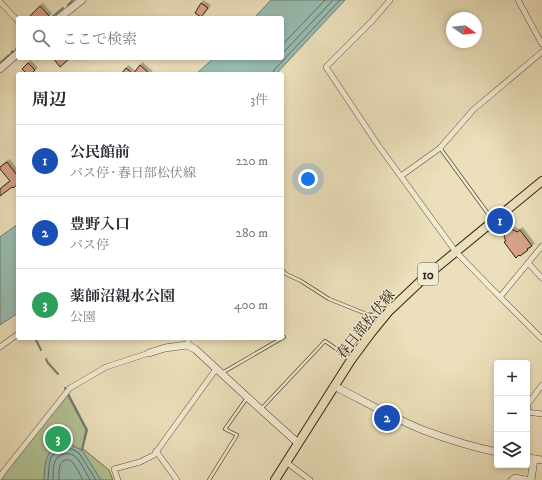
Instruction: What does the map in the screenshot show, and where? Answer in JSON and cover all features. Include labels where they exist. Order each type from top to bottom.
[{"type":"main road","name":"春日部松伏線","points":[[275,480],[351,360],[381,320],[415,286],[542,181]]},
{"type":"street","points":[[62,16],[82,0]]},
{"type":"street","points":[[390,0],[372,21],[326,67],[400,176],[456,252],[542,339]]},
{"type":"street","points":[[518,0],[542,44]]},
{"type":"street","points":[[0,2],[16,19]]},
{"type":"street","points":[[400,176],[440,148],[473,110],[542,52]]},
{"type":"street","points":[[0,69],[16,55]]},
{"type":"street","points":[[500,297],[542,246]]},
{"type":"street","points":[[528,263],[542,278]]},
{"type":"street","points":[[0,347],[16,335]]},
{"type":"street","points":[[0,477],[4,470],[70,389],[106,367],[149,352],[188,342],[247,398],[298,443]]},
{"type":"street","points":[[118,480],[114,469],[140,462],[154,454],[219,371]]},
{"type":"street","points":[[542,385],[528,404],[527,412],[542,414]]},
{"type":"street","points":[[334,386],[422,429],[458,442],[494,451]]},
{"type":"street","points":[[156,451],[177,480]]},
{"type":"street","points":[[512,480],[515,477],[531,480],[534,459]]},
{"type":"street","points":[[286,462],[310,480]]},
{"type":"lane","points":[[440,148],[494,221]]},
{"type":"lane","points":[[284,272],[329,299],[381,320]]},
{"type":"lane","points":[[219,371],[278,340]]},
{"type":"lane","points":[[260,409],[325,341],[351,360]]},
{"type":"lane","points":[[209,480],[237,435],[226,429],[247,398]]},
{"type":"green space","points":[[67,394],[86,430],[82,448],[109,470],[113,480],[1,480],[6,472]]},
{"type":"water","points":[[271,0],[345,0],[278,72],[198,72],[212,60],[284,60],[284,16],[256,16]]},
{"type":"water","points":[[16,225],[16,314],[0,325],[0,237]]},
{"type":"water","points":[[68,444],[82,450],[101,480],[44,480],[45,466],[48,456],[55,448]]},
{"type":"building","points":[[201,3],[208,8],[202,16],[195,13]]},
{"type":"building","points":[[40,6],[49,16],[30,16]]},
{"type":"building","points":[[55,60],[68,60],[60,67]]},
{"type":"building","points":[[28,63],[35,70],[33,72],[25,72],[22,69]]},
{"type":"building","points":[[140,65],[148,72],[135,72]]},
{"type":"building","points":[[126,68],[131,72],[123,72]]},
{"type":"building","points":[[7,162],[16,174],[16,186],[0,196],[0,189],[10,181],[0,167]]},
{"type":"building","points":[[508,229],[517,232],[520,230],[532,246],[516,258],[504,242],[506,241],[504,237]]},
{"type":"waterway","points":[[68,5],[73,0]]},
{"type":"waterway","points":[[53,16],[63,8]]},
{"type":"waterway","points":[[0,63],[9,55]]},
{"type":"waterway","points":[[36,340],[41,350]]},
{"type":"waterway","points":[[46,359],[58,374]]},
{"type":"waterway","points":[[65,388],[87,430],[82,450]]},
{"type":"place","name":"公民館前","points":[[500,221]]},
{"type":"place","name":"豊野入口","points":[[387,418]]},
{"type":"place","name":"薬師沼親水公園","points":[[58,439]]}]
